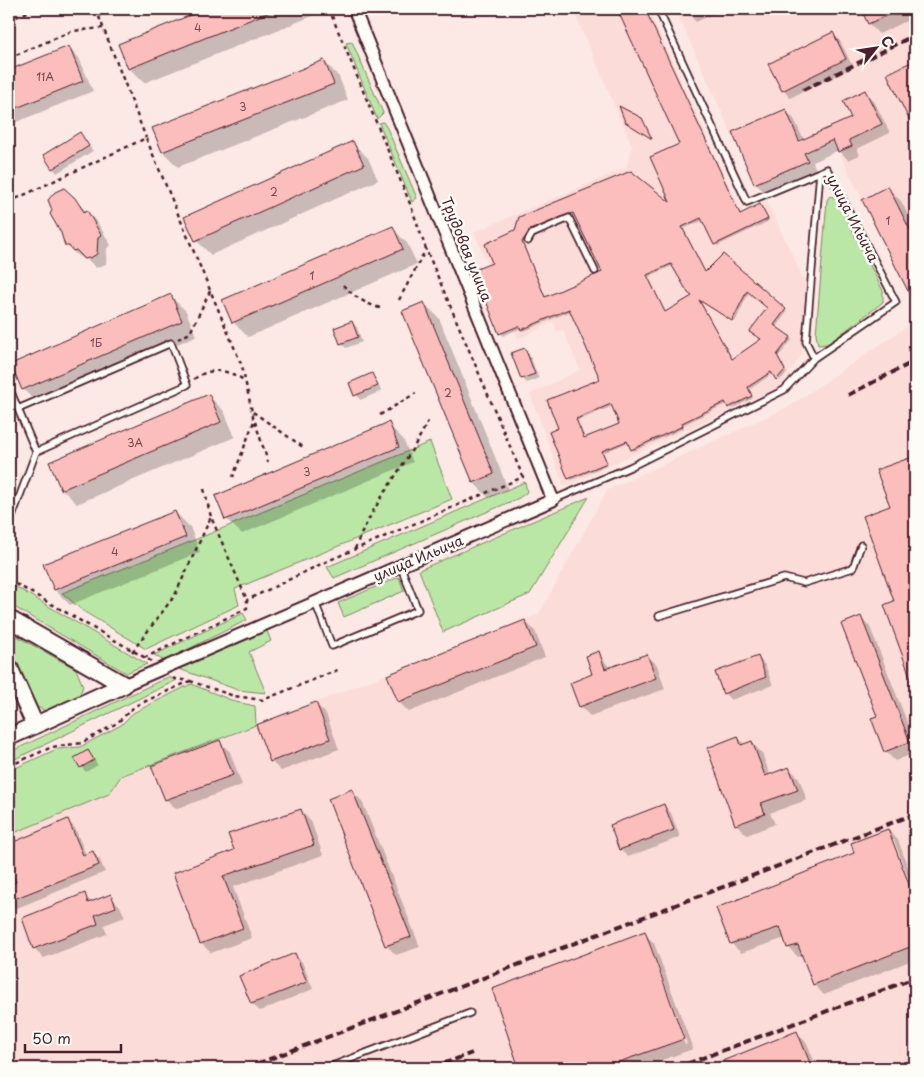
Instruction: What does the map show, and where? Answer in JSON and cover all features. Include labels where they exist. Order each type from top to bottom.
[{"type":"street","name":"Трудовая улица","points":[[354,9],[553,500]]},
{"type":"street","name":"улица Ильича","points":[[9,737],[124,685],[553,500]]},
{"type":"street","points":[[9,619],[124,685]]},
{"type":"street","points":[[9,667],[35,725]]},
{"type":"lane","points":[[658,9],[747,202],[820,172]]},
{"type":"lane","name":"улица Ильича","points":[[553,500],[630,467],[784,390],[814,358],[896,302],[827,169],[820,172],[806,342],[814,358]]},
{"type":"lane","points":[[528,241],[532,234],[569,218],[595,271]]},
{"type":"lane","points":[[18,409],[171,343],[187,385],[36,452]]},
{"type":"lane","points":[[9,387],[36,452],[9,525]]},
{"type":"lane","points":[[659,616],[784,578],[804,583],[853,568],[861,545]]},
{"type":"lane","points":[[315,602],[332,646],[418,610],[400,566]]},
{"type":"lane","points":[[327,1068],[470,1013]]},
{"type":"path","points":[[9,20],[35,9]]},
{"type":"path","points":[[96,9],[146,138],[230,334],[245,381],[254,421],[268,462]]},
{"type":"path","points":[[247,600],[355,549],[524,477],[426,249],[411,206],[329,9]]},
{"type":"path","points":[[9,58],[72,31],[103,28]]},
{"type":"path","points":[[9,202],[146,138]]},
{"type":"path","points":[[399,300],[426,249]]},
{"type":"path","points":[[343,285],[357,297],[380,308]]},
{"type":"path","points":[[171,343],[190,332],[211,290]]},
{"type":"path","points":[[187,385],[196,377],[214,370],[229,371],[245,381]]},
{"type":"path","points":[[380,414],[416,393]]},
{"type":"path","points":[[252,412],[303,447]]},
{"type":"path","points":[[233,477],[254,421]]},
{"type":"path","points":[[355,549],[361,532],[382,495],[408,460],[428,421]]},
{"type":"path","points":[[144,658],[247,608],[247,600],[211,517],[204,489]]},
{"type":"path","points":[[132,652],[175,595],[211,517]]},
{"type":"path","points":[[9,580],[132,652],[158,664],[164,677],[190,681],[234,696],[263,700],[340,669]]},
{"type":"path","points":[[9,766],[52,746],[82,743],[117,723],[135,706],[190,681]]},
{"type":"shaded area","points":[[573,9],[648,9],[742,213],[767,201],[806,285],[802,354],[781,386],[564,487],[530,394],[580,370],[563,330],[557,331],[554,322],[518,339],[474,232],[626,168],[632,146]]},
{"type":"shaded area","points":[[675,9],[915,9],[915,307],[833,140],[805,153],[808,161],[754,184]]},
{"type":"shaded area","points":[[915,321],[915,1068],[9,1068],[9,835],[109,794],[121,777],[539,614],[607,490],[788,407]]},
{"type":"green space","points":[[352,42],[383,113],[377,119],[346,43]]},
{"type":"green space","points":[[383,122],[417,198],[412,202],[379,123]]},
{"type":"green space","points":[[830,196],[836,198],[883,291],[883,302],[828,344],[818,345],[816,334],[827,200]]},
{"type":"green space","points":[[430,442],[452,499],[235,589],[239,605],[146,649],[83,611],[62,593],[185,544]]},
{"type":"green space","points":[[525,482],[527,492],[519,498],[334,578],[327,567]]},
{"type":"green space","points":[[589,497],[530,594],[443,632],[419,570]]},
{"type":"green space","points":[[399,577],[404,591],[344,617],[338,603]]},
{"type":"green space","points":[[9,583],[147,664],[126,673],[9,604]]},
{"type":"green space","points":[[243,613],[247,620],[164,661],[154,655]]},
{"type":"green space","points":[[267,631],[271,641],[249,652],[266,693],[238,690],[179,669]]},
{"type":"green space","points":[[9,632],[76,669],[83,686],[79,697],[48,712],[37,707],[9,649]]},
{"type":"green space","points":[[168,677],[177,680],[9,762],[10,752]]},
{"type":"green space","points":[[191,684],[236,702],[255,706],[256,725],[121,776],[109,794],[9,835],[9,771],[57,749],[80,747],[121,725],[133,713]]},
{"type":"building","points":[[206,9],[277,9],[128,69],[118,44]]},
{"type":"building","points":[[617,9],[645,9],[740,214],[760,204],[768,219],[714,245],[701,218],[682,227],[705,272],[723,254],[786,309],[774,325],[791,337],[777,355],[785,370],[776,380],[771,372],[748,387],[752,396],[728,408],[725,402],[682,423],[683,426],[631,450],[627,441],[602,451],[607,463],[568,479],[549,432],[558,428],[547,400],[600,379],[569,309],[521,330],[519,326],[499,334],[474,270],[492,263],[485,244],[515,230],[519,217],[631,171],[670,202],[650,157],[679,144]],"holes":[[[573,213],[602,272],[545,297],[522,242],[530,230]],[[671,264],[688,293],[692,296],[665,312],[647,275]],[[747,291],[767,308],[749,332],[761,339],[732,359],[699,300],[732,321]],[[611,404],[619,424],[584,438],[576,419]]]},
{"type":"building","points":[[861,9],[901,9],[868,24]]},
{"type":"building","points":[[833,32],[846,59],[782,91],[768,64]]},
{"type":"building","points":[[69,46],[83,81],[9,111],[9,70]]},
{"type":"building","points":[[324,60],[334,84],[162,152],[152,128]]},
{"type":"building","points":[[915,60],[915,132],[887,74]]},
{"type":"building","points":[[865,90],[882,124],[849,140],[852,146],[838,152],[833,140],[804,153],[808,161],[754,184],[732,132],[786,109],[799,141],[851,118],[843,101]]},
{"type":"building","points":[[619,106],[642,118],[652,139],[625,122]]},
{"type":"building","points":[[80,132],[89,146],[52,169],[43,155]]},
{"type":"building","points":[[353,141],[364,165],[195,241],[184,217]]},
{"type":"building","points":[[888,186],[915,240],[915,305],[862,200]]},
{"type":"building","points":[[64,188],[75,198],[84,212],[87,210],[101,235],[98,237],[97,254],[92,257],[85,259],[76,250],[73,251],[69,246],[65,246],[61,233],[50,214],[52,210],[48,200],[55,192]]},
{"type":"building","points":[[393,226],[403,249],[232,323],[222,300]]},
{"type":"building","points":[[171,294],[182,321],[22,390],[11,364]]},
{"type":"building","points":[[424,302],[494,474],[473,483],[402,311]]},
{"type":"building","points":[[352,321],[358,337],[340,344],[334,328]]},
{"type":"building","points":[[525,348],[535,374],[521,379],[511,353]]},
{"type":"building","points":[[372,373],[378,386],[354,396],[349,383]]},
{"type":"building","points":[[209,394],[221,422],[61,490],[49,462]]},
{"type":"building","points":[[389,422],[399,447],[225,520],[215,496]]},
{"type":"building","points":[[915,456],[914,687],[884,605],[894,601],[863,516],[890,506],[876,470]]},
{"type":"building","points":[[175,511],[186,537],[54,590],[43,564]]},
{"type":"building","points":[[861,616],[910,742],[884,752],[871,718],[877,716],[841,624]]},
{"type":"building","points":[[525,620],[536,647],[398,702],[387,675]]},
{"type":"building","points":[[599,651],[605,669],[647,654],[656,678],[579,707],[570,683],[592,674],[586,656]]},
{"type":"building","points":[[758,656],[766,677],[723,694],[715,672]]},
{"type":"building","points":[[316,702],[330,739],[270,762],[256,725]]},
{"type":"building","points":[[738,736],[741,745],[752,741],[765,776],[789,767],[798,790],[761,803],[765,814],[735,825],[707,748]]},
{"type":"building","points":[[220,740],[233,775],[165,800],[151,766]]},
{"type":"building","points":[[88,750],[94,760],[80,768],[74,758]]},
{"type":"building","points":[[352,789],[411,937],[385,946],[328,799]]},
{"type":"building","points":[[664,804],[674,830],[619,850],[610,825]]},
{"type":"building","points":[[301,809],[314,845],[223,876],[243,928],[200,944],[173,873],[234,850],[228,834]]},
{"type":"building","points":[[68,819],[83,855],[93,851],[99,865],[9,901],[9,885],[16,882],[9,866],[9,844]]},
{"type":"building","points":[[888,829],[915,900],[915,945],[813,985],[798,945],[787,948],[780,927],[730,944],[716,908],[854,853],[851,843]]},
{"type":"building","points":[[85,893],[88,903],[111,894],[116,907],[95,915],[98,924],[33,949],[22,918]]},
{"type":"building","points":[[645,931],[684,1039],[602,1068],[519,1068],[492,989]]},
{"type":"building","points":[[295,953],[307,982],[251,1004],[239,976]]},
{"type":"building","points":[[797,1031],[812,1068],[705,1068]]},
{"type":"railway","points":[[803,90],[915,35]]},
{"type":"railway","points":[[848,395],[915,361]]},
{"type":"railway","points":[[246,1068],[915,814]]},
{"type":"railway","points":[[676,1068],[915,978]]},
{"type":"railway","points":[[432,1068],[472,1053]]}]
